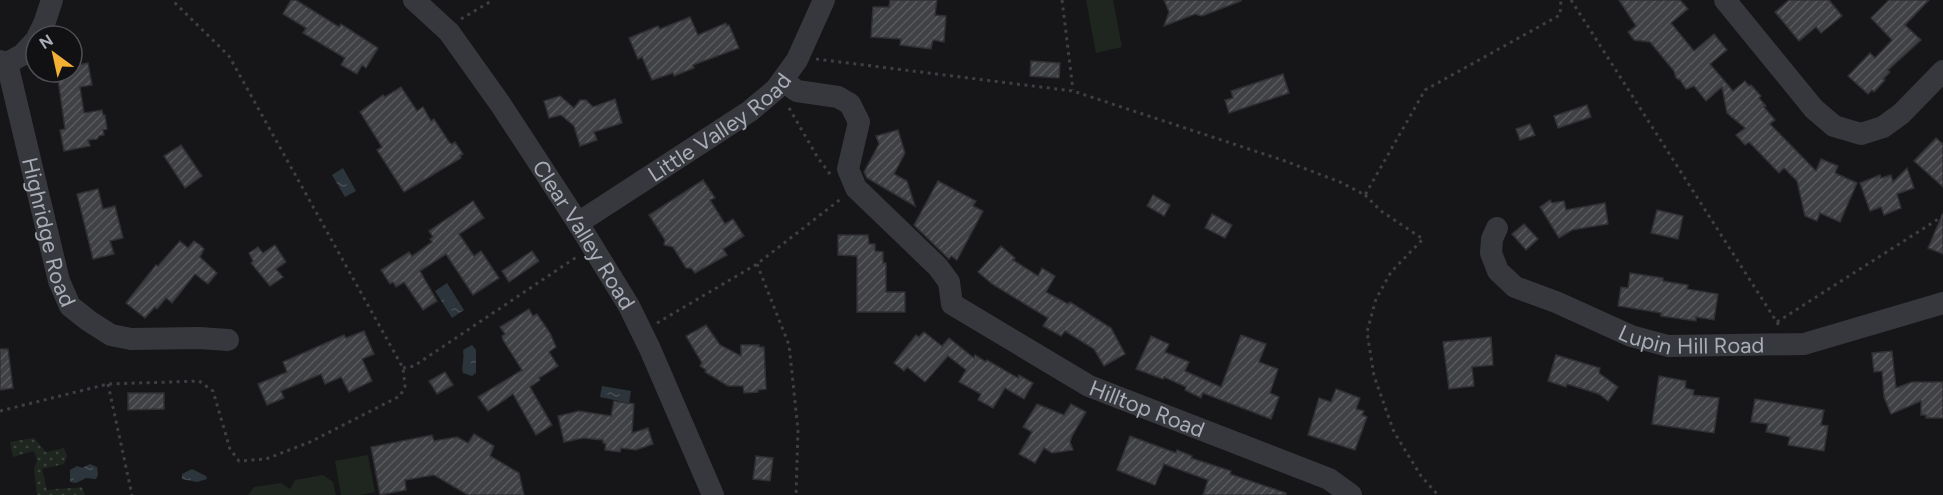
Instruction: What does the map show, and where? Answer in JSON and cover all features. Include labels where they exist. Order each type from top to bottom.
[{"type":"street","points":[[44,24],[52,0]]},
{"type":"street","name":"Clear Valley Road","points":[[414,0],[446,22],[449,32],[501,105],[629,306],[713,495]]},
{"type":"street","points":[[430,0],[446,22]]},
{"type":"street","name":"Little Valley Road","points":[[578,223],[750,111],[783,81],[797,60],[824,0]]},
{"type":"street","points":[[1725,0],[1814,109],[1834,126],[1861,134],[1883,127],[1901,114],[1943,72]]},
{"type":"street","points":[[4,62],[24,53]]},
{"type":"street","name":"Highridge Road","points":[[4,62],[59,280],[70,306],[111,334],[131,339],[228,340]]},
{"type":"street","name":"Hilltop Road","points":[[783,81],[797,91],[838,96],[850,104],[859,122],[848,169],[856,188],[938,267],[949,282],[952,304],[1089,386],[1329,479],[1351,495]]},
{"type":"street","name":"Lupin Hill Road","points":[[1497,228],[1492,239],[1491,253],[1498,271],[1515,287],[1556,302],[1631,336],[1668,346],[1804,344],[1943,303]]},
{"type":"path","points":[[0,411],[108,384],[199,381],[213,391],[230,449],[239,461],[266,459],[310,442],[400,396],[405,386],[403,368],[229,56],[172,0]]},
{"type":"path","points":[[446,22],[468,16],[494,0]]},
{"type":"path","points":[[1062,0],[1073,91]]},
{"type":"path","points":[[1365,195],[1425,90],[1560,15],[1561,0]]},
{"type":"path","points":[[1571,0],[1790,344]]},
{"type":"path","points":[[812,58],[1073,91],[1285,161],[1340,182],[1365,195],[1381,211],[1423,239],[1391,272],[1376,299],[1367,332],[1374,375],[1394,432],[1421,476],[1438,495]]},
{"type":"path","points":[[652,326],[757,264],[846,195]]},
{"type":"path","points":[[1777,322],[1943,216]]},
{"type":"path","points":[[403,368],[414,366],[592,246]]},
{"type":"path","points":[[757,264],[789,345],[798,430],[796,495]]},
{"type":"path","points":[[108,384],[132,495]]},
{"type":"shaded area","points":[[1086,0],[1113,0],[1122,47],[1096,53]]},
{"type":"shaded area","points":[[34,438],[46,452],[64,448],[67,456],[64,464],[42,469],[47,490],[82,487],[85,495],[37,495],[34,469],[37,460],[34,451],[13,457],[10,442]]},
{"type":"shaded area","points":[[368,455],[375,492],[341,495],[335,461]]},
{"type":"shaded area","points":[[323,475],[333,482],[336,495],[248,495],[254,487],[281,483],[290,489],[295,480]]},
{"type":"water","points":[[343,168],[356,191],[345,197],[332,175]]},
{"type":"water","points":[[447,283],[464,310],[452,318],[435,291]]},
{"type":"water","points":[[472,345],[476,350],[476,373],[472,376],[463,373],[462,368],[463,350]]},
{"type":"water","points":[[602,386],[631,391],[629,403],[600,397]]},
{"type":"water","points":[[90,464],[97,467],[96,479],[86,478],[76,483],[70,482],[70,470],[77,466],[82,468]]},
{"type":"water","points":[[192,469],[206,476],[207,479],[197,482],[182,479],[182,474]]},
{"type":"building","points":[[291,0],[296,0],[339,27],[341,24],[378,48],[366,68],[362,65],[357,74],[341,65],[345,58],[303,33],[306,28],[283,14]]},
{"type":"building","points":[[890,0],[937,0],[935,15],[946,16],[944,42],[933,40],[931,49],[900,45],[901,39],[871,37],[873,7],[889,7]]},
{"type":"building","points":[[1164,0],[1241,1],[1202,16],[1195,14],[1164,26],[1169,12]]},
{"type":"building","points":[[1619,0],[1680,0],[1688,9],[1671,23],[1694,51],[1714,34],[1727,50],[1710,64],[1733,91],[1745,81],[1749,86],[1751,85],[1761,96],[1759,98],[1766,106],[1764,107],[1775,120],[1770,124],[1816,171],[1821,159],[1838,166],[1835,173],[1857,183],[1840,222],[1820,213],[1817,221],[1805,216],[1797,181],[1784,168],[1779,173],[1749,142],[1745,145],[1736,135],[1745,128],[1727,113],[1722,87],[1706,101],[1694,86],[1686,89],[1650,42],[1634,40],[1628,32],[1636,26]]},
{"type":"building","points":[[1789,0],[1829,0],[1842,16],[1821,33],[1816,27],[1799,41],[1775,12]]},
{"type":"building","points":[[1889,0],[1929,0],[1905,25],[1921,40],[1888,70],[1890,72],[1883,79],[1885,80],[1874,92],[1872,90],[1868,94],[1848,76],[1870,53],[1875,58],[1892,40],[1871,18]]},
{"type":"building","points":[[690,17],[698,35],[726,23],[739,48],[693,65],[694,68],[674,76],[673,73],[652,80],[642,57],[638,59],[629,38],[658,26],[660,29]]},
{"type":"building","points":[[1031,61],[1060,63],[1059,78],[1030,76]]},
{"type":"building","points":[[88,63],[92,85],[80,87],[84,113],[102,110],[107,129],[103,130],[104,135],[88,140],[90,146],[64,151],[60,130],[65,129],[59,84],[84,84],[84,64]]},
{"type":"building","points":[[1283,74],[1289,93],[1229,113],[1225,100],[1233,98],[1231,91]]},
{"type":"building","points":[[401,87],[417,111],[423,107],[431,121],[434,119],[449,142],[452,144],[455,142],[463,154],[461,158],[404,192],[377,150],[382,147],[360,112],[383,95],[385,97]]},
{"type":"building","points":[[560,96],[574,108],[580,100],[586,100],[593,107],[615,99],[622,123],[594,132],[597,140],[580,146],[574,126],[561,115],[549,118],[544,101]]},
{"type":"building","points":[[1587,105],[1591,117],[1558,128],[1554,116]]},
{"type":"building","points":[[1530,124],[1535,135],[1520,140],[1516,129]]},
{"type":"building","points":[[898,130],[905,153],[894,174],[907,181],[915,206],[867,178],[864,172],[879,144],[876,136]]},
{"type":"building","points":[[1936,138],[1943,144],[1943,187],[1914,161]]},
{"type":"building","points":[[181,145],[202,176],[185,188],[164,156]]},
{"type":"building","points":[[1907,168],[1914,188],[1897,194],[1901,208],[1884,215],[1881,207],[1870,211],[1860,183],[1880,175],[1881,178],[1891,175],[1893,182]]},
{"type":"building","points":[[703,180],[715,198],[710,200],[725,224],[733,219],[744,236],[723,249],[727,255],[695,273],[691,268],[686,268],[673,247],[664,245],[665,240],[649,215]]},
{"type":"building","points":[[938,181],[976,201],[973,206],[983,211],[957,260],[951,256],[949,259],[914,225]]},
{"type":"building","points":[[98,189],[103,209],[115,206],[123,238],[110,241],[114,254],[93,259],[77,194]]},
{"type":"building","points":[[1153,195],[1170,205],[1164,216],[1147,206]]},
{"type":"building","points":[[1550,200],[1552,203],[1564,201],[1566,210],[1605,203],[1608,224],[1572,230],[1559,238],[1540,207]]},
{"type":"building","points":[[473,201],[484,218],[459,234],[474,256],[481,251],[499,278],[473,295],[446,254],[420,271],[437,301],[423,310],[404,282],[396,287],[393,282],[390,284],[381,270],[409,252],[412,256],[432,242],[430,239],[433,237],[429,231]]},
{"type":"building","points":[[1657,210],[1683,216],[1678,239],[1651,233]]},
{"type":"building","points":[[1943,213],[1943,254],[1928,248]]},
{"type":"building","points":[[1212,214],[1232,225],[1225,238],[1205,228]]},
{"type":"building","points":[[1524,224],[1538,239],[1526,250],[1512,234]]},
{"type":"building","points":[[838,235],[868,235],[869,244],[875,244],[875,251],[883,252],[883,263],[886,263],[886,292],[905,292],[905,312],[857,312],[857,256],[838,255]]},
{"type":"building","points":[[180,241],[188,248],[194,241],[200,245],[204,249],[200,257],[217,273],[208,284],[195,274],[172,303],[166,298],[145,318],[126,303],[156,265],[158,266]]},
{"type":"building","points":[[275,245],[286,262],[276,269],[283,277],[270,286],[251,263],[253,261],[249,253],[258,247],[263,253]]},
{"type":"building","points":[[1001,246],[1015,258],[1013,260],[1038,276],[1042,268],[1055,276],[1046,292],[1068,304],[1070,302],[1111,328],[1125,354],[1104,366],[1094,349],[1065,331],[1061,336],[1043,326],[1048,318],[992,284],[978,272]]},
{"type":"building","points":[[532,251],[539,261],[509,282],[502,271]]},
{"type":"building","points":[[1630,273],[1663,278],[1663,281],[1688,285],[1687,289],[1718,294],[1714,320],[1696,317],[1696,321],[1661,316],[1661,313],[1618,306],[1621,287],[1628,288]]},
{"type":"building","points":[[529,309],[533,316],[537,314],[550,333],[556,347],[549,352],[558,366],[539,378],[540,380],[530,387],[552,425],[536,435],[513,394],[488,411],[478,397],[522,370],[503,340],[502,336],[505,334],[500,327]]},
{"type":"building","points":[[706,325],[720,345],[741,356],[741,345],[764,347],[766,389],[744,393],[743,386],[728,386],[705,372],[706,370],[700,366],[702,363],[686,336]]},
{"type":"building","points":[[364,331],[374,354],[362,359],[372,381],[349,392],[341,377],[325,384],[321,374],[281,391],[284,398],[267,405],[258,384],[287,372],[283,362],[344,335],[346,338]]},
{"type":"building","points":[[924,332],[942,346],[949,338],[974,358],[975,355],[986,362],[987,360],[1018,378],[1019,375],[1033,383],[1024,399],[1005,388],[993,408],[978,400],[981,394],[959,382],[966,370],[948,356],[925,382],[907,367],[904,371],[894,363],[916,335],[919,337]]},
{"type":"building","points":[[1241,335],[1266,344],[1259,362],[1278,369],[1270,393],[1279,397],[1271,419],[1203,393],[1201,398],[1185,390],[1186,387],[1164,377],[1163,379],[1136,369],[1151,336],[1169,344],[1165,352],[1189,362],[1185,371],[1221,387]]},
{"type":"building","points":[[1491,337],[1493,365],[1472,367],[1474,386],[1449,389],[1443,342]]},
{"type":"building","points":[[0,349],[8,349],[13,388],[0,390]]},
{"type":"building","points":[[1892,351],[1896,388],[1912,382],[1943,382],[1943,418],[1926,418],[1926,415],[1921,415],[1921,401],[1891,414],[1884,397],[1882,371],[1874,372],[1872,353]]},
{"type":"building","points":[[1556,355],[1600,368],[1599,373],[1618,387],[1608,401],[1599,394],[1548,381]]},
{"type":"building","points":[[445,372],[453,385],[437,394],[429,381]]},
{"type":"building","points":[[1659,376],[1686,381],[1685,388],[1694,390],[1693,395],[1719,398],[1714,433],[1652,424]]},
{"type":"building","points":[[1336,389],[1360,398],[1356,409],[1364,411],[1362,415],[1367,417],[1355,450],[1308,435],[1319,398],[1331,402]]},
{"type":"building","points":[[128,393],[164,393],[164,409],[128,410]]},
{"type":"building","points":[[1755,399],[1824,410],[1821,425],[1828,426],[1824,451],[1788,445],[1790,437],[1766,432],[1768,424],[1751,422]]},
{"type":"building","points":[[614,401],[634,404],[632,433],[648,428],[653,444],[636,450],[621,448],[620,452],[605,450],[606,444],[603,440],[583,438],[564,442],[558,416],[579,411],[611,416]]},
{"type":"building","points":[[1037,404],[1064,415],[1071,404],[1086,412],[1072,436],[1070,442],[1073,450],[1052,453],[1044,448],[1035,463],[1019,454],[1032,432],[1023,427]]},
{"type":"building","points":[[474,434],[494,446],[490,456],[519,473],[524,495],[468,495],[434,475],[405,480],[406,490],[380,495],[371,447],[432,435],[434,441],[457,437],[468,443]]},
{"type":"building","points":[[1130,436],[1176,453],[1177,450],[1192,456],[1191,458],[1231,471],[1230,474],[1286,493],[1286,495],[1203,495],[1208,480],[1164,464],[1155,485],[1117,470]]},
{"type":"building","points":[[756,456],[773,458],[770,481],[753,479]]}]
